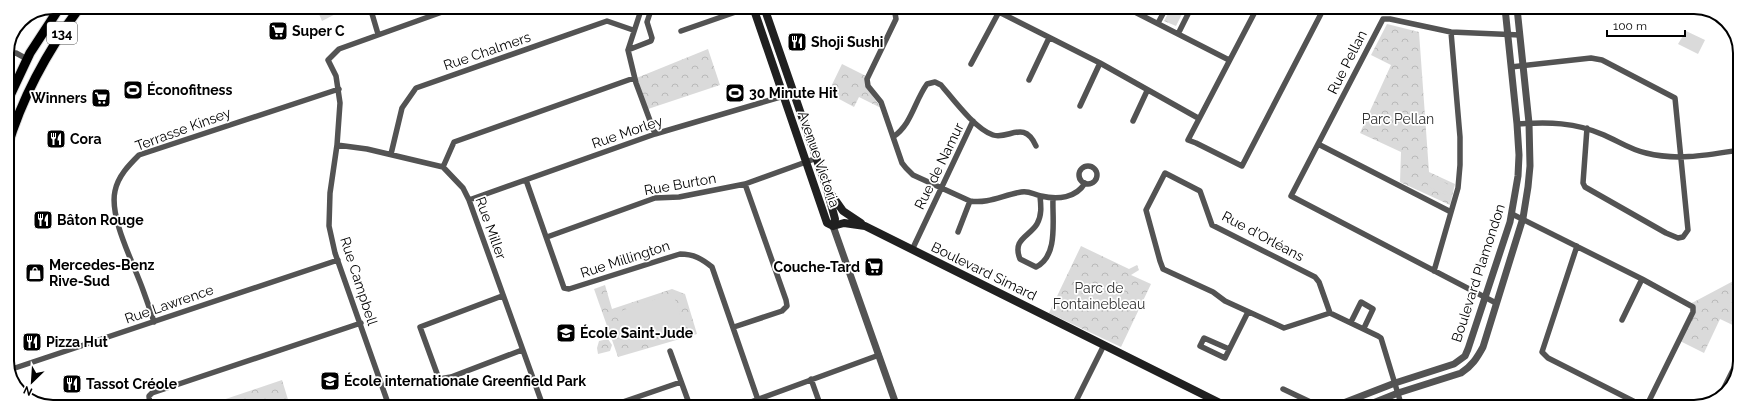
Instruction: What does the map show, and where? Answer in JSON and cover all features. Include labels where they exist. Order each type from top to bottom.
[{"type":"main road","name":"134","points":[[14,87],[27,59],[56,14]]},
{"type":"main road","name":"134","points":[[14,129],[38,74],[61,33],[75,14]]},
{"type":"main road","name":"Avenue Victoria","points":[[754,14],[784,96],[827,223],[833,226],[835,220],[817,158],[766,14]]},
{"type":"main road","points":[[827,190],[843,211],[865,226]]},
{"type":"main road","name":"Boulevard Simard","points":[[833,226],[844,223],[865,226],[1214,400]]},
{"type":"street","points":[[372,14],[378,34],[436,14]]},
{"type":"street","points":[[639,14],[628,50],[634,78],[655,134]]},
{"type":"street","points":[[628,50],[651,41],[652,38],[647,22],[650,14]]},
{"type":"street","points":[[681,31],[731,14]]},
{"type":"street","points":[[895,14],[896,19],[867,79],[868,86],[881,102],[902,163],[913,175],[970,201],[985,202],[1028,191],[1040,196],[1053,198],[1073,195],[1081,190],[1085,183]]},
{"type":"street","points":[[971,64],[998,14]]},
{"type":"street","points":[[1007,14],[1049,38],[1100,63],[1147,91],[1198,118]]},
{"type":"street","points":[[1139,14],[1229,60]]},
{"type":"street","points":[[1158,24],[1163,14]]},
{"type":"street","points":[[1178,34],[1187,14]]},
{"type":"street","points":[[1254,14],[1198,118],[1188,140],[1242,166],[1321,14]]},
{"type":"street","name":"Boulevard Plamondon","points":[[1349,400],[1394,382],[1454,364],[1464,356],[1485,298],[1512,214],[1518,176],[1519,155],[1517,124],[1505,14]]},
{"type":"street","name":"Boulevard Plamondon","points":[[1380,400],[1461,373],[1470,367],[1477,359],[1482,347],[1523,218],[1530,166],[1529,123],[1518,14]]},
{"type":"street","name":"Rue Pellan","points":[[1434,271],[1292,196],[1383,20],[1390,19],[1451,32],[1507,35],[1520,34]]},
{"type":"street","name":"Rue Chalmers","points":[[392,154],[402,108],[416,88],[607,21],[633,30]]},
{"type":"street","points":[[1451,32],[1460,137],[1460,165],[1458,188],[1434,271],[1496,303]]},
{"type":"street","name":"Rue Campbell","points":[[378,34],[338,49],[328,60],[336,76],[340,103],[337,145],[330,193],[329,226],[338,260],[387,400]]},
{"type":"street","points":[[1029,80],[1049,38]]},
{"type":"street","points":[[14,53],[27,59]]},
{"type":"street","points":[[1511,67],[1591,58],[1602,60],[1675,98],[1688,230],[1683,237],[1678,238],[1666,233],[1585,187],[1583,183],[1587,128]]},
{"type":"street","points":[[1080,106],[1100,63]]},
{"type":"street","points":[[337,145],[392,154],[443,167],[454,142],[634,78]]},
{"type":"street","name":"Rue de Namur","points":[[892,136],[900,132],[906,124],[924,87],[930,82],[941,85],[974,121],[912,250]]},
{"type":"street","name":"Terrasse Kinsey","points":[[154,322],[143,290],[130,260],[114,208],[115,190],[125,170],[138,155],[339,89]]},
{"type":"street","points":[[1133,121],[1147,91]]},
{"type":"street","name":"Rue Morley","points":[[469,200],[655,134],[794,93]]},
{"type":"street","points":[[974,121],[986,132],[992,134],[1022,132],[1032,139],[1036,146]]},
{"type":"street","points":[[1517,124],[1555,122],[1587,128],[1644,153],[1668,157],[1682,157],[1733,151]]},
{"type":"street","points":[[1318,144],[1451,212]]},
{"type":"street","name":"Rue Burton","points":[[547,237],[655,198],[679,197],[745,184],[806,160],[817,158]]},
{"type":"street","name":"Rue Miller","points":[[443,167],[463,188],[469,200],[539,400]]},
{"type":"street","name":"Rue d'Orléans","points":[[1248,312],[1225,301],[1213,292],[1163,269],[1146,215],[1148,206],[1165,173],[1200,190],[1212,225],[1315,277],[1320,282],[1330,313]]},
{"type":"street","name":"Rue Millington","points":[[526,180],[564,288],[569,289],[680,254],[690,254],[703,260],[712,267],[758,400]]},
{"type":"street","points":[[734,327],[782,311],[786,306],[786,300],[745,184]]},
{"type":"street","points":[[1040,196],[1040,217],[1036,226],[1024,235],[1017,253],[1020,259],[1036,267],[1043,264],[1052,246],[1053,198]]},
{"type":"street","points":[[958,232],[970,201]]},
{"type":"street","points":[[1512,214],[1523,218],[1642,279],[1693,307],[1693,312],[1649,400]]},
{"type":"street","name":"Avenue Victoria","points":[[833,226],[895,400]]},
{"type":"street","points":[[1577,246],[1542,352],[1548,358],[1632,400]]},
{"type":"street","name":"Rue Lawrence","points":[[15,368],[338,260]]},
{"type":"street","points":[[1622,320],[1642,279]]},
{"type":"street","points":[[502,296],[420,327],[435,370],[439,379],[451,377],[522,350]]},
{"type":"street","points":[[1351,322],[1361,302],[1373,309],[1364,328]]},
{"type":"street","points":[[1229,349],[1204,338],[1200,346],[1225,358],[1248,312],[1284,328],[1330,313],[1364,328],[1381,338],[1400,400]]},
{"type":"street","points":[[149,400],[149,396],[152,393],[189,379],[361,323]]},
{"type":"street","points":[[1076,400],[1104,345]]},
{"type":"street","points":[[670,351],[688,400]]},
{"type":"street","points":[[758,400],[811,379],[879,355]]},
{"type":"street","points":[[811,379],[819,400]]},
{"type":"street","points":[[636,400],[681,382]]},
{"type":"street","points":[[1283,389],[1307,400]]},
{"type":"green space","points":[[319,14],[336,14],[322,21]]},
{"type":"green space","points":[[1168,14],[1182,14],[1176,26],[1164,21]]},
{"type":"green space","name":"Parc Pellan","points":[[1387,24],[1419,32],[1429,172],[1455,184],[1450,205],[1400,182],[1401,152],[1360,133],[1391,65],[1371,55]]},
{"type":"green space","points":[[1686,31],[1705,40],[1698,54],[1678,44]]},
{"type":"green space","points":[[708,49],[720,85],[645,110],[634,79]]},
{"type":"green space","points":[[842,64],[866,76],[867,88],[881,108],[859,97],[854,107],[828,93]]},
{"type":"green space","points":[[1432,176],[1451,186],[1446,195],[1427,186]]},
{"type":"green space","name":"Parc de Fontainebleau","points":[[1081,246],[1129,269],[1137,265],[1139,270],[1131,275],[1151,284],[1121,347],[1049,313]]},
{"type":"green space","points":[[1733,281],[1733,325],[1720,319],[1704,353],[1680,341],[1693,312],[1690,304]]},
{"type":"green space","points":[[605,285],[612,309],[672,289],[685,294],[697,334],[618,357],[594,289]]},
{"type":"green space","points":[[673,293],[684,327],[632,344],[621,311]]},
{"type":"green space","points":[[608,339],[612,345],[610,351],[598,354],[597,348],[599,341]]},
{"type":"green space","points":[[282,380],[288,400],[223,400]]},
{"type":"place","name":"Super C","points":[[278,31]]},
{"type":"place","name":"Shoji Sushi","points":[[797,42]]},
{"type":"place","name":"Éconofitness","points":[[133,90]]},
{"type":"place","name":"30 Minute Hit","points":[[735,93]]},
{"type":"place","name":"Winners","points":[[101,98]]},
{"type":"place","name":"Cora","points":[[56,139]]},
{"type":"place","name":"Bâton Rouge","points":[[43,220]]},
{"type":"place","name":"Couche-Tard","points":[[874,267]]},
{"type":"place","name":"Mercedes-Benz Rive-Sud","points":[[35,273]]},
{"type":"place","name":"École Saint-Jude","points":[[566,333]]},
{"type":"place","name":"Pizza Hut","points":[[32,342]]},
{"type":"place","name":"École internationale Greenfield Park","points":[[330,381]]},
{"type":"place","name":"Tassot Créole","points":[[72,384]]}]
